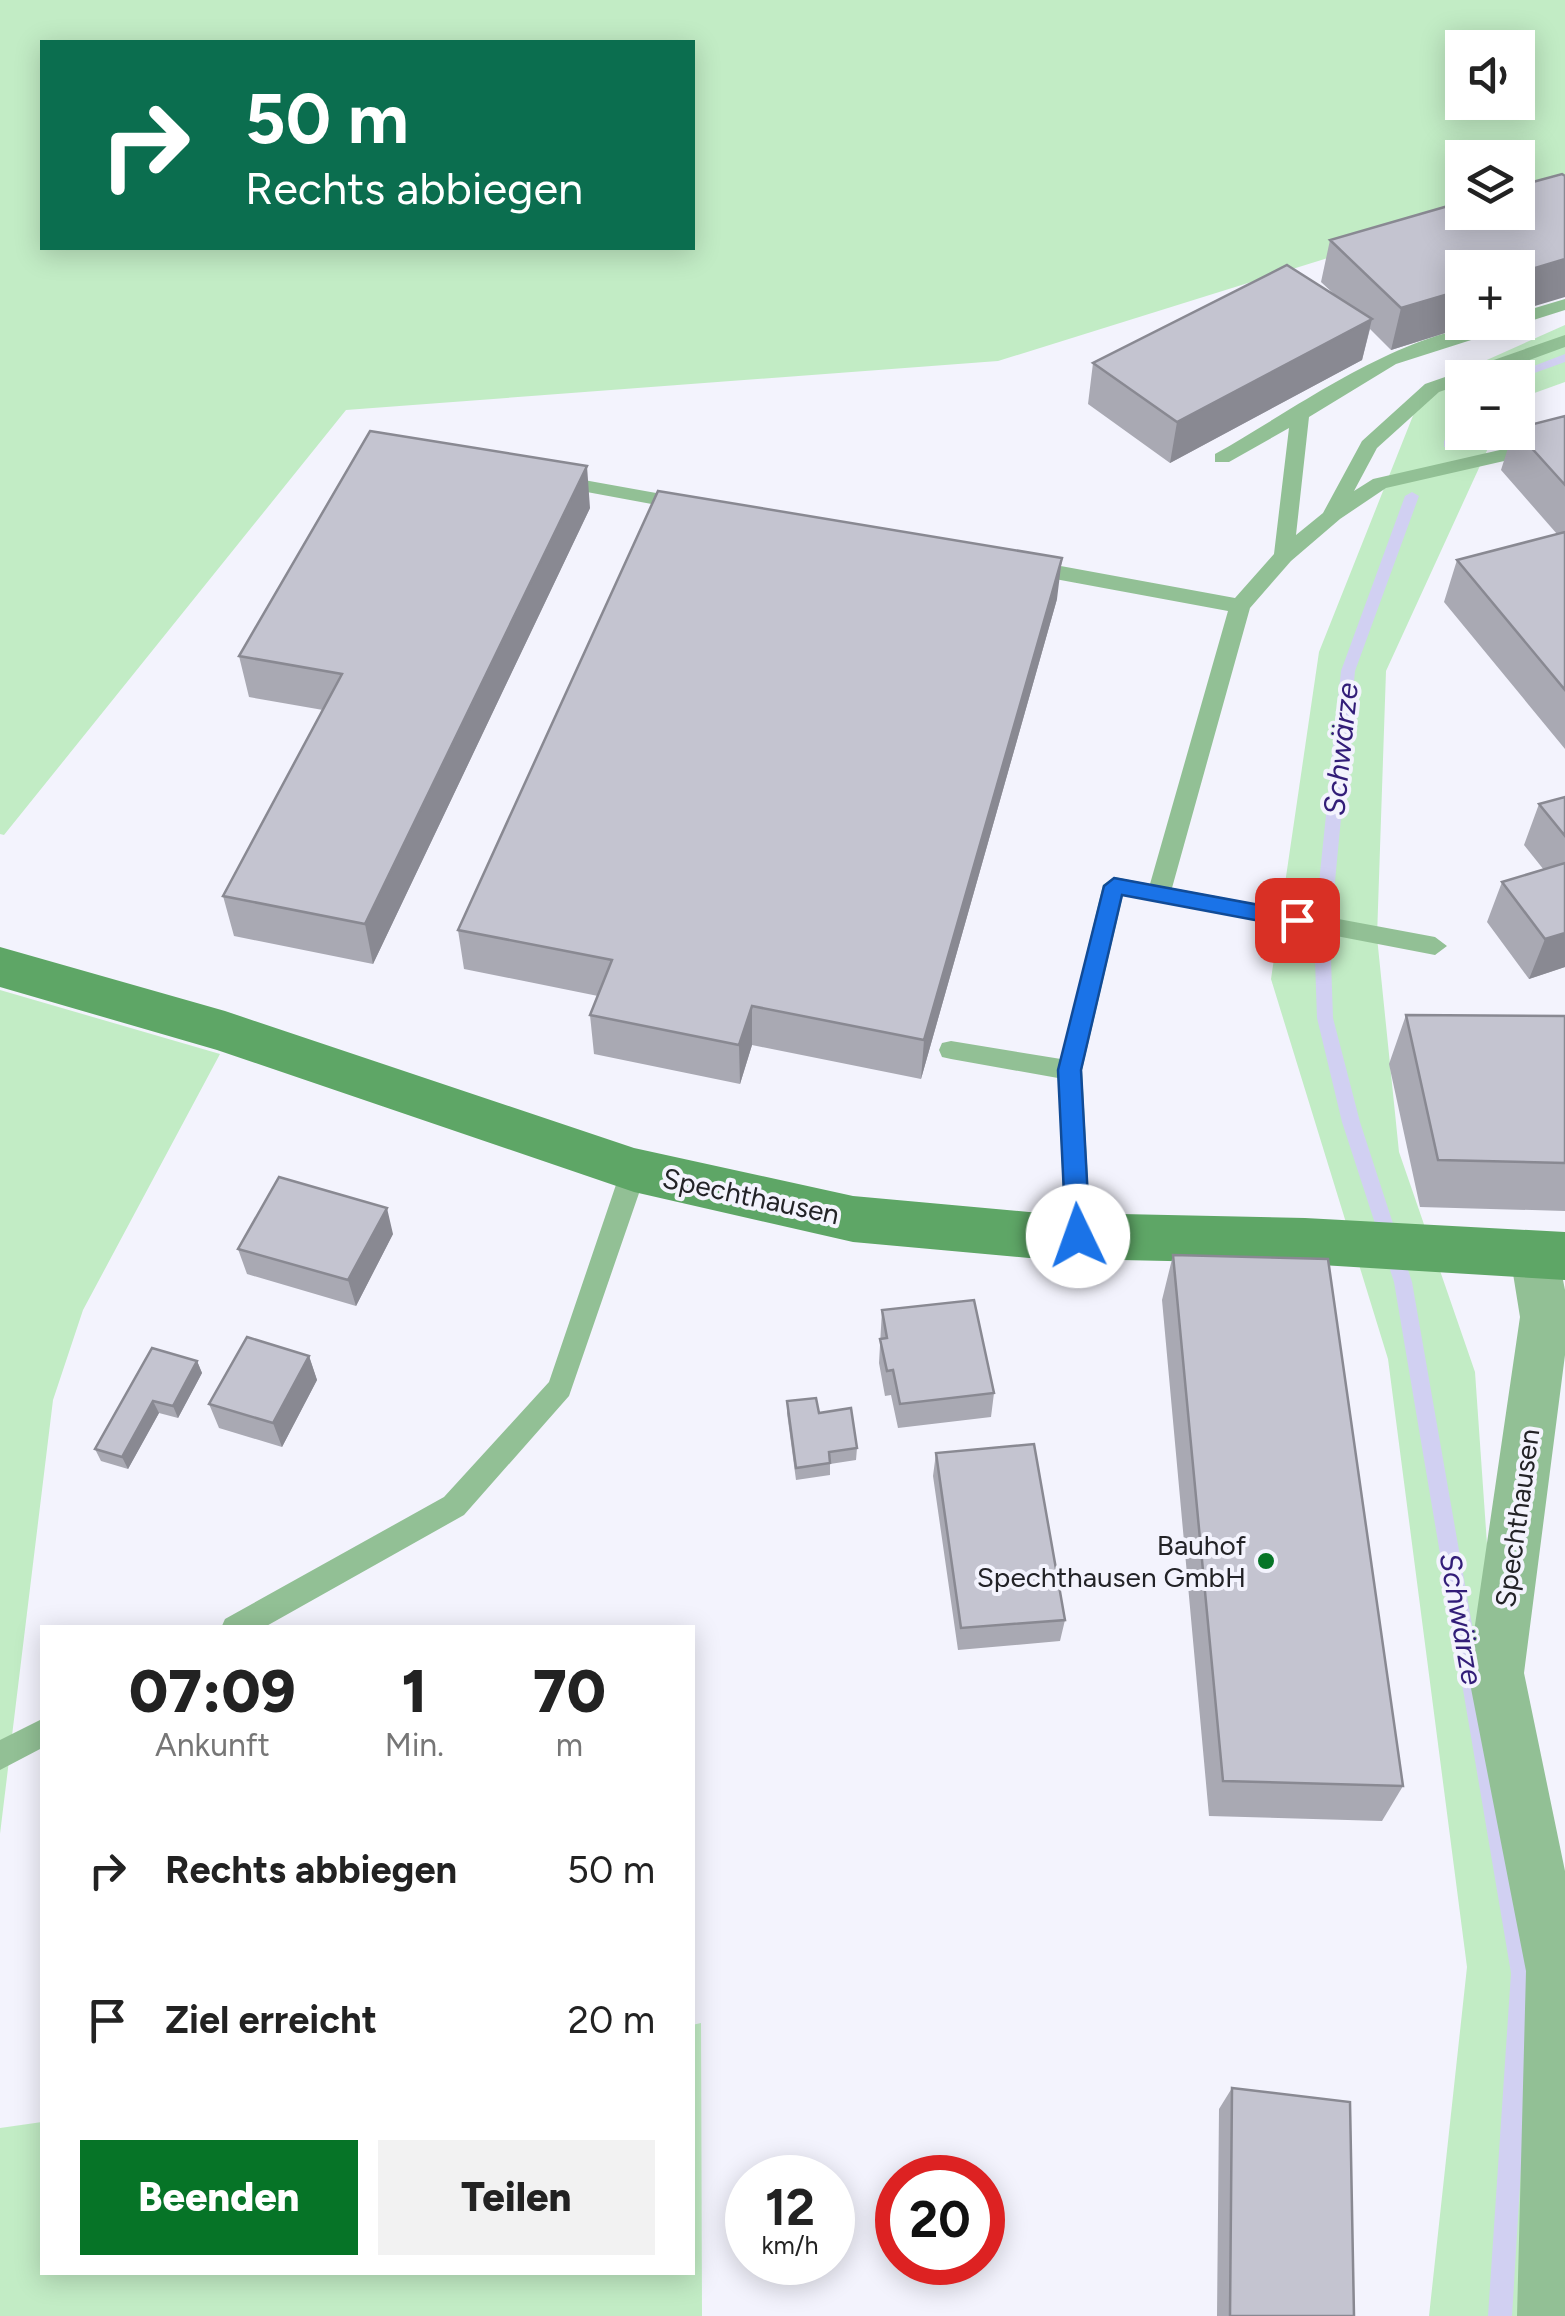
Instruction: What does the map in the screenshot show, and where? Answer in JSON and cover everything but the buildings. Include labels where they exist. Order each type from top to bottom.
[{"type":"main road","name":"Spechthausen","points":[[0,966],[225,1032],[634,1170],[853,1218],[1078,1236],[1304,1241],[1550,1256]]},
{"type":"street","name":"Spechthausen","points":[[1549,2316],[1556,1972],[1496,1673],[1550,1256]]},
{"type":"lane","points":[[1535,314],[1565,304]]},
{"type":"lane","points":[[1222,458],[1389,360],[1452,340]]},
{"type":"lane","points":[[1331,516],[1369,445],[1432,388],[1565,341]]},
{"type":"lane","points":[[1284,556],[1300,414]]},
{"type":"lane","points":[[1159,894],[1240,606],[1284,556],[1331,516],[1380,483],[1565,441]]},
{"type":"lane","points":[[528,476],[701,508]]},
{"type":"lane","points":[[1009,564],[1240,606]]},
{"type":"lane","points":[[1078,1236],[1070,1070],[1114,886],[1435,946]]},
{"type":"lane","points":[[951,1050],[1070,1070]]},
{"type":"lane","points":[[239,1625],[454,1506],[560,1388],[634,1170]]},
{"type":"lane","points":[[0,1756],[40,1734]]},
{"type":"green space","points":[[0,0],[1565,0],[1565,183],[1535,193],[1535,140],[1445,140],[1445,221],[998,361],[346,410],[4,835],[0,834]]},
{"type":"green space","points":[[1565,325],[1565,382],[1535,393],[1535,360],[1487,360]]},
{"type":"green space","points":[[1445,379],[1445,450],[1487,450],[1386,671],[1377,937],[1399,1152],[1475,1372],[1496,1673],[1556,1971],[1549,2316],[1429,2316],[1467,1967],[1388,1359],[1271,979],[1319,652],[1424,388]]},
{"type":"green space","points":[[0,990],[220,1054],[83,1310],[53,1400],[0,1834]]},
{"type":"green space","points":[[701,2023],[702,2316],[0,2316],[0,2128],[40,2122],[40,2275],[695,2275],[695,2024]]},
{"type":"waterway","name":"Schwärze","points":[[1535,369],[1565,358]]},
{"type":"waterway","name":"Schwärze","points":[[1326,892],[1348,671],[1412,496]]},
{"type":"waterway","name":"Schwärze","points":[[1322,932],[1325,1018],[1351,1122],[1403,1282],[1522,1973],[1500,2316]]},
{"type":"place","name":"Bauhof Spechthausen GmbH","points":[[1266,1561]]},
{"type":"route","points":[[1078,1236],[1070,1070],[1114,886],[1297,920]]}]
